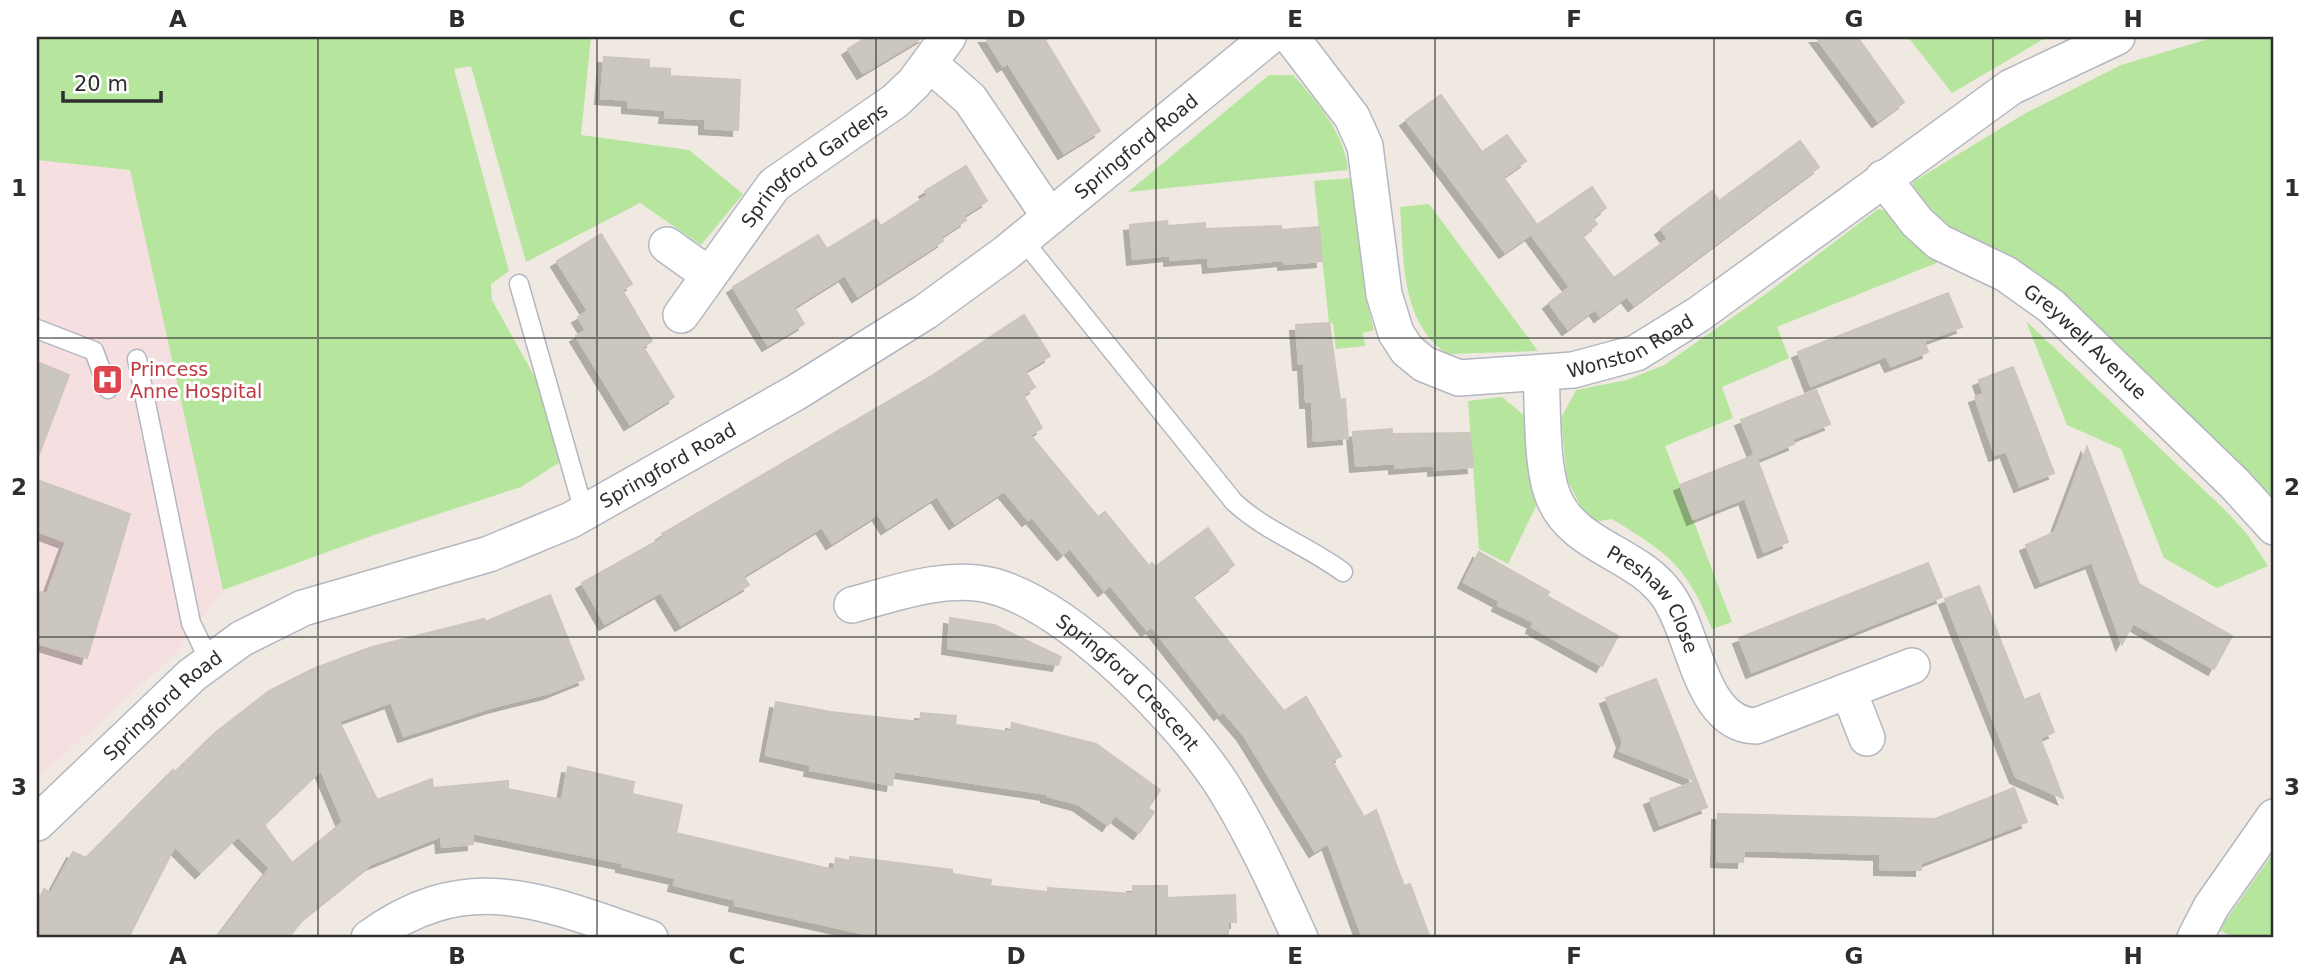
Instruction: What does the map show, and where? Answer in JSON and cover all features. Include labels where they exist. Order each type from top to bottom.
[{"type":"street","name":"Springford Road","points":[[37,823],[209,660],[270,623],[303,608],[489,554],[534,537],[745,422],[902,327],[1023,240],[1269,37]]},
{"type":"street","name":"Wonston Road","points":[[1291,37],[1352,117],[1365,146],[1384,294],[1396,333],[1407,350],[1432,368],[1459,378],[1541,373],[1606,364],[1636,353],[1671,335],[2011,87],[2116,37]]},
{"type":"street","name":"Springford Gardens","points":[[681,316],[774,186],[875,118],[914,83],[938,50],[1050,217]]},
{"type":"street","name":"Greywell Avenue","points":[[1883,178],[1917,222],[1939,242],[2006,274],[2051,306],[2235,484],[2274,527]]},
{"type":"street","points":[[667,245],[709,275]]},
{"type":"street","name":"Preshaw Close","points":[[1541,373],[1549,479],[1562,514],[1587,538],[1640,568],[1668,596],[1718,709],[1744,726],[1756,726],[1912,666]]},
{"type":"street","name":"Springford Crescent","points":[[852,605],[918,587],[957,583],[992,586],[1028,600],[1064,622],[1134,684],[1203,758],[1246,828],[1300,938]]},
{"type":"street","points":[[1849,692],[1867,738]]},
{"type":"street","points":[[2195,938],[2211,907],[2274,817]]},
{"type":"street","points":[[369,938],[391,922],[423,906],[454,898],[489,894],[554,906],[650,938]]},
{"type":"lane","points":[[1023,240],[1234,502],[1250,517],[1320,555],[1343,572]]},
{"type":"lane","points":[[519,284],[584,512]]},
{"type":"lane","points":[[37,330],[94,351],[108,389]]},
{"type":"lane","points":[[137,359],[191,623],[209,660]]},
{"type":"shaded area","name":"Princess Anne Hospital","points":[[37,160],[130,170],[223,590],[176,653],[37,779]]},
{"type":"green space","points":[[37,37],[591,37],[581,135],[689,150],[743,194],[701,245],[640,203],[526,262],[471,66],[454,69],[509,271],[491,284],[492,300],[537,381],[560,462],[521,487],[374,535],[223,590],[130,170],[37,160]]},
{"type":"green space","points":[[1908,37],[2047,37],[1952,93]]},
{"type":"green space","points":[[2215,37],[2274,37],[2274,509],[1911,199],[1913,182],[2024,114],[2121,65]]},
{"type":"green space","points":[[1269,75],[1293,75],[1312,96],[1341,143],[1348,170],[1128,192]]},
{"type":"green space","points":[[1351,178],[1365,295],[1374,330],[1363,333],[1365,346],[1336,349],[1333,323],[1329,323],[1314,181]]},
{"type":"green space","points":[[1429,204],[1538,351],[1447,354],[1432,341],[1420,325],[1407,288],[1400,207]]},
{"type":"green space","points":[[1878,209],[1889,212],[1939,262],[1777,327],[1789,358],[1722,387],[1733,418],[1665,446],[1732,622],[1712,629],[1703,607],[1674,563],[1612,519],[1593,522],[1580,505],[1567,479],[1561,418],[1576,390],[1627,380],[1664,365],[1763,296]]},
{"type":"green space","points":[[2026,321],[2227,512],[2247,534],[2268,566],[2217,588],[2164,558],[2121,449],[2067,425]]},
{"type":"green space","points":[[1502,397],[1526,417],[1536,506],[1508,564],[1479,549],[1468,401]]},
{"type":"green space","points":[[2274,852],[2274,938],[2235,938],[2219,930]]},
{"type":"building","points":[[867,37],[923,37],[863,73],[848,49]]},
{"type":"building","points":[[985,37],[1049,37],[1045,40],[1100,131],[1064,153],[1008,63],[1003,66]]},
{"type":"building","points":[[1816,37],[1857,37],[1904,102],[1878,121]]},
{"type":"building","points":[[604,57],[649,60],[649,68],[670,69],[670,76],[740,80],[738,130],[705,128],[705,119],[665,117],[666,110],[628,107],[628,100],[601,98]]},
{"type":"building","points":[[1441,95],[1482,152],[1507,135],[1526,161],[1503,177],[1537,225],[1592,187],[1606,208],[1592,218],[1597,224],[1582,236],[1614,278],[1668,239],[1661,229],[1712,191],[1719,201],[1800,141],[1819,167],[1634,305],[1627,296],[1600,316],[1595,309],[1568,329],[1549,303],[1570,287],[1531,234],[1505,252],[1406,120]]},
{"type":"building","points":[[966,166],[987,201],[963,216],[966,220],[941,237],[943,241],[858,296],[845,275],[794,307],[804,324],[768,345],[733,287],[818,235],[827,249],[876,219],[881,226],[928,195],[925,191]]},
{"type":"building","points":[[1167,221],[1168,226],[1205,223],[1205,229],[1281,226],[1281,230],[1319,227],[1322,261],[1284,264],[1284,260],[1209,267],[1208,257],[1170,260],[1170,255],[1133,259],[1130,225]]},
{"type":"building","points":[[601,234],[632,284],[622,290],[652,341],[643,347],[674,397],[630,424],[576,336],[586,330],[578,317],[588,311],[557,261]]},
{"type":"building","points":[[1948,293],[1962,327],[1924,341],[1928,352],[1891,366],[1886,356],[1811,386],[1798,352]]},
{"type":"building","points":[[1024,315],[1050,356],[1025,371],[1035,387],[1023,395],[1042,428],[1030,435],[1098,517],[1105,512],[1149,566],[1152,563],[1155,567],[1208,528],[1234,565],[1192,596],[1284,711],[1306,697],[1341,756],[1332,761],[1364,817],[1376,810],[1404,886],[1410,884],[1430,938],[1363,938],[1328,843],[1315,851],[1243,734],[1223,711],[1220,714],[1152,627],[1147,630],[1110,585],[1104,590],[1070,548],[1063,554],[1032,517],[1028,520],[1004,491],[955,523],[937,496],[887,528],[878,514],[832,543],[822,527],[743,576],[749,585],[681,625],[661,592],[605,624],[582,583],[664,537],[662,534],[933,375]]},
{"type":"building","points":[[1329,323],[1340,400],[1345,399],[1348,438],[1314,441],[1312,402],[1306,402],[1304,364],[1299,364],[1296,325]]},
{"type":"building","points":[[37,362],[69,375],[39,454],[37,454]]},
{"type":"building","points":[[2013,367],[2054,473],[2020,486],[2006,451],[1995,455],[1975,397],[1984,394],[1979,380]]},
{"type":"building","points":[[1816,390],[1830,424],[1792,439],[1794,444],[1757,459],[1788,542],[1764,552],[1745,498],[1693,519],[1680,485],[1755,455],[1741,420]]},
{"type":"building","points":[[1392,429],[1392,434],[1470,433],[1473,467],[1434,470],[1434,465],[1395,468],[1395,463],[1356,466],[1353,432]]},
{"type":"building","points":[[2087,447],[2139,584],[2232,636],[2214,669],[2133,623],[2122,644],[2092,562],[2041,582],[2026,545],[2055,532]]},
{"type":"building","points":[[37,480],[130,514],[87,658],[37,643],[37,591],[47,594],[66,542],[37,531]]},
{"type":"building","points":[[1479,552],[1549,592],[1547,596],[1618,636],[1602,666],[1532,627],[1534,622],[1498,605],[1500,601],[1464,582]]},
{"type":"building","points":[[1928,563],[1942,597],[1752,672],[1739,638]]},
{"type":"building","points":[[1979,586],[2024,700],[2039,694],[2054,732],[2040,738],[2063,798],[2016,777],[1945,599]]},
{"type":"building","points":[[550,595],[584,679],[549,693],[493,707],[404,736],[391,702],[339,721],[377,800],[432,779],[433,788],[508,781],[508,789],[562,800],[568,767],[634,782],[632,794],[682,805],[676,833],[834,870],[836,858],[850,861],[850,857],[952,870],[952,874],[991,880],[990,886],[1048,892],[1048,888],[1133,894],[1133,886],[1167,886],[1167,898],[1235,895],[1236,922],[1228,922],[1228,938],[884,938],[735,905],[736,900],[674,885],[676,878],[622,866],[622,863],[472,833],[473,844],[442,847],[441,836],[371,864],[305,917],[288,938],[217,938],[270,868],[238,836],[201,872],[175,846],[128,938],[37,938],[37,904],[44,889],[51,893],[73,852],[86,858],[173,770],[175,772],[215,733],[269,691],[313,669],[372,647],[484,619],[485,622]],"holes":[[[321,770],[343,822],[292,863],[264,825]]]},
{"type":"building","points":[[950,618],[994,625],[1061,657],[1058,665],[948,648]]},
{"type":"building","points":[[1656,679],[1707,807],[1660,825],[1650,799],[1696,781],[1620,751],[1623,742],[1606,698]]},
{"type":"building","points":[[776,702],[831,712],[920,722],[921,713],[956,716],[955,725],[1011,732],[1012,723],[1096,744],[1160,790],[1148,808],[1154,812],[1139,833],[1115,815],[1108,825],[1078,804],[1047,794],[894,771],[892,785],[810,770],[811,765],[766,755]]},
{"type":"building","points":[[2014,788],[2027,822],[1921,863],[1921,870],[1880,869],[1880,854],[1744,850],[1743,862],[1717,861],[1718,814],[1935,819]]},
{"type":"place","name":"Princess Anne Hospital","points":[[107,380]]}]
